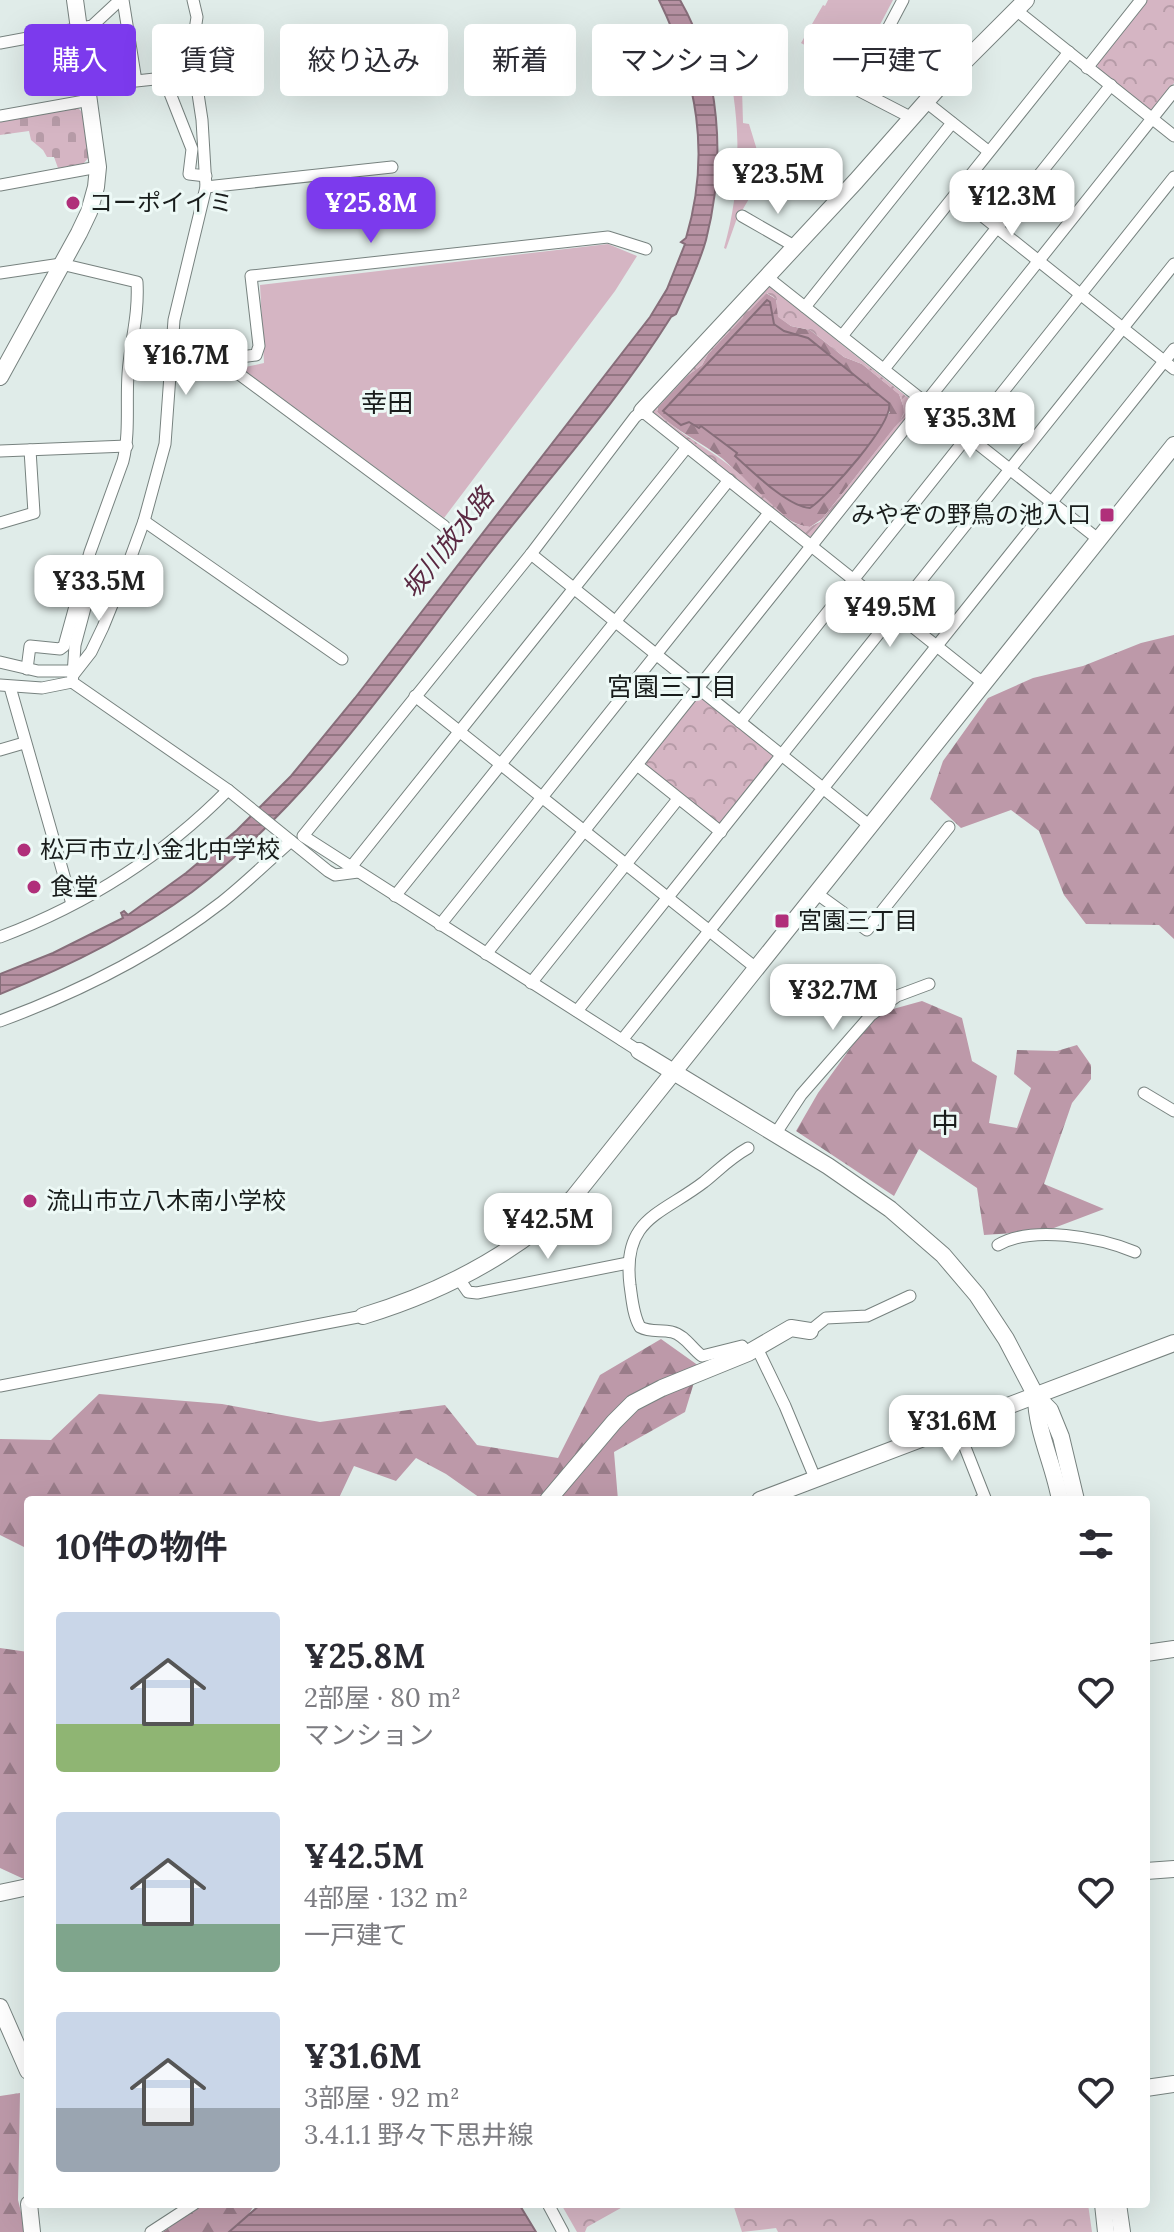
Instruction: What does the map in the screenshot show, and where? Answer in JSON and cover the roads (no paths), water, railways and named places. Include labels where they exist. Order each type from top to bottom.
[{"type":"street","points":[[75,0],[79,24]]},
{"type":"street","points":[[94,24],[121,0]]},
{"type":"street","points":[[121,0],[136,81],[152,79]]},
{"type":"street","points":[[193,0],[196,24]]},
{"type":"street","points":[[903,0],[856,89],[912,118]]},
{"type":"street","points":[[1087,68],[1141,0]]},
{"type":"street","points":[[972,53],[1021,5],[1087,68],[1174,136]]},
{"type":"street","points":[[0,43],[24,39]]},
{"type":"street","points":[[842,336],[1069,52]]},
{"type":"street","points":[[884,369],[1111,85]]},
{"type":"street","points":[[486,954],[1174,91]]},
{"type":"street","points":[[0,377],[89,212],[98,167],[89,96]]},
{"type":"street","points":[[171,96],[192,149],[189,174],[206,182],[392,167]]},
{"type":"street","points":[[72,904],[5,686],[42,688],[73,676],[91,652],[103,627],[144,521],[165,444],[174,320],[206,182],[198,96]]},
{"type":"street","points":[[932,96],[796,247],[635,417],[531,554],[303,836],[674,1073],[776,1133],[890,1209],[943,1255],[993,1318],[1036,1396],[1050,1410],[1061,1437],[1075,1496]]},
{"type":"street","points":[[0,116],[90,100]]},
{"type":"street","points":[[926,102],[988,151]]},
{"type":"street","points":[[805,307],[952,123]]},
{"type":"street","points":[[0,185],[98,167]]},
{"type":"street","points":[[740,722],[1174,177]]},
{"type":"street","points":[[956,195],[1169,365]]},
{"type":"street","points":[[742,216],[796,247]]},
{"type":"street","points":[[172,366],[256,355],[259,346],[251,276],[608,237],[646,249]]},
{"type":"street","points":[[0,273],[61,264],[137,282],[134,340],[128,370],[127,446],[64,646],[60,649],[30,646],[27,669]]},
{"type":"street","points":[[577,1011],[1174,264]]},
{"type":"street","points":[[767,277],[1098,539]]},
{"type":"street","points":[[622,1040],[1051,502],[1169,365],[1174,349]]},
{"type":"street","points":[[220,360],[444,526]]},
{"type":"street","points":[[642,411],[983,683]]},
{"type":"street","points":[[0,1386],[363,1316],[459,1279],[522,1243],[551,1219],[596,1172],[1174,445]]},
{"type":"street","points":[[0,451],[127,446]]},
{"type":"street","points":[[0,662],[73,676],[230,792],[335,875],[354,870],[459,731],[687,447]]},
{"type":"street","points":[[0,523],[34,513],[30,450]]},
{"type":"street","points":[[395,896],[729,480]]},
{"type":"street","points":[[440,925],[769,513]]},
{"type":"street","points":[[144,521],[342,659]]},
{"type":"street","points":[[531,554],[870,826]]},
{"type":"street","points":[[73,676],[75,645],[86,604],[86,569]]},
{"type":"street","points":[[415,696],[756,968]]},
{"type":"street","points":[[0,750],[24,743]]},
{"type":"street","points":[[637,765],[721,832]]},
{"type":"street","points":[[0,937],[56,914],[135,867],[230,792]]},
{"type":"street","points":[[531,983],[678,799]]},
{"type":"street","points":[[816,893],[867,930],[949,827]]},
{"type":"street","points":[[0,1021],[95,982],[167,940],[223,901],[288,838]]},
{"type":"street","points":[[776,1133],[801,1095],[871,1015],[897,996],[929,984]]},
{"type":"street","points":[[1144,1093],[1174,1111]]},
{"type":"street","points":[[748,1148],[721,1165],[704,1182],[666,1205],[631,1243],[628,1263],[632,1301],[640,1327],[646,1331],[672,1331],[702,1356],[742,1346],[752,1351],[785,1406],[815,1478]]},
{"type":"street","points":[[998,1245],[1032,1234],[1095,1240],[1135,1252]]},
{"type":"street","points":[[459,1279],[468,1292],[477,1293],[628,1263]]},
{"type":"street","points":[[551,1496],[633,1403],[752,1351],[791,1328],[810,1331],[826,1318],[867,1316],[910,1296]]},
{"type":"street","points":[[791,1494],[815,1478],[1174,1343]]},
{"type":"street","points":[[1036,1396],[1036,1416],[1050,1455],[1059,1496]]},
{"type":"street","points":[[957,1427],[984,1496]]},
{"type":"street","points":[[1150,1652],[1174,1649]]},
{"type":"street","points":[[1150,1871],[1174,1869]]},
{"type":"street","points":[[0,1893],[24,1888]]},
{"type":"street","points":[[0,2007],[24,2062]]},
{"type":"street","points":[[1150,2087],[1174,2084]]},
{"type":"street","points":[[29,2208],[32,2232]]},
{"type":"street","points":[[151,2232],[187,2208]]},
{"type":"street","points":[[550,2208],[563,2232]]},
{"type":"street","points":[[1103,2208],[1106,2232]]},
{"type":"street","points":[[1119,2208],[1122,2232]]},
{"type":"place","name":"コーポイイミ","points":[[73,203]]},
{"type":"place","name":"みやぞの野鳥の池入口","points":[[1107,515]]},
{"type":"place","name":"松戸市立小金北中学校","points":[[24,850]]},
{"type":"place","name":"食堂","points":[[34,887]]},
{"type":"place","name":"宮園三丁目","points":[[782,921]]},
{"type":"place","name":"流山市立八木南小学校","points":[[30,1201]]},
{"type":"district","name":"幸田","points":[[387,403]]},
{"type":"district","name":"宮園三丁目","points":[[672,687]]},
{"type":"district","name":"中","points":[[945,1123]]},
{"type":"water label","name":"坂川放水路","points":[[448,543]]}]
